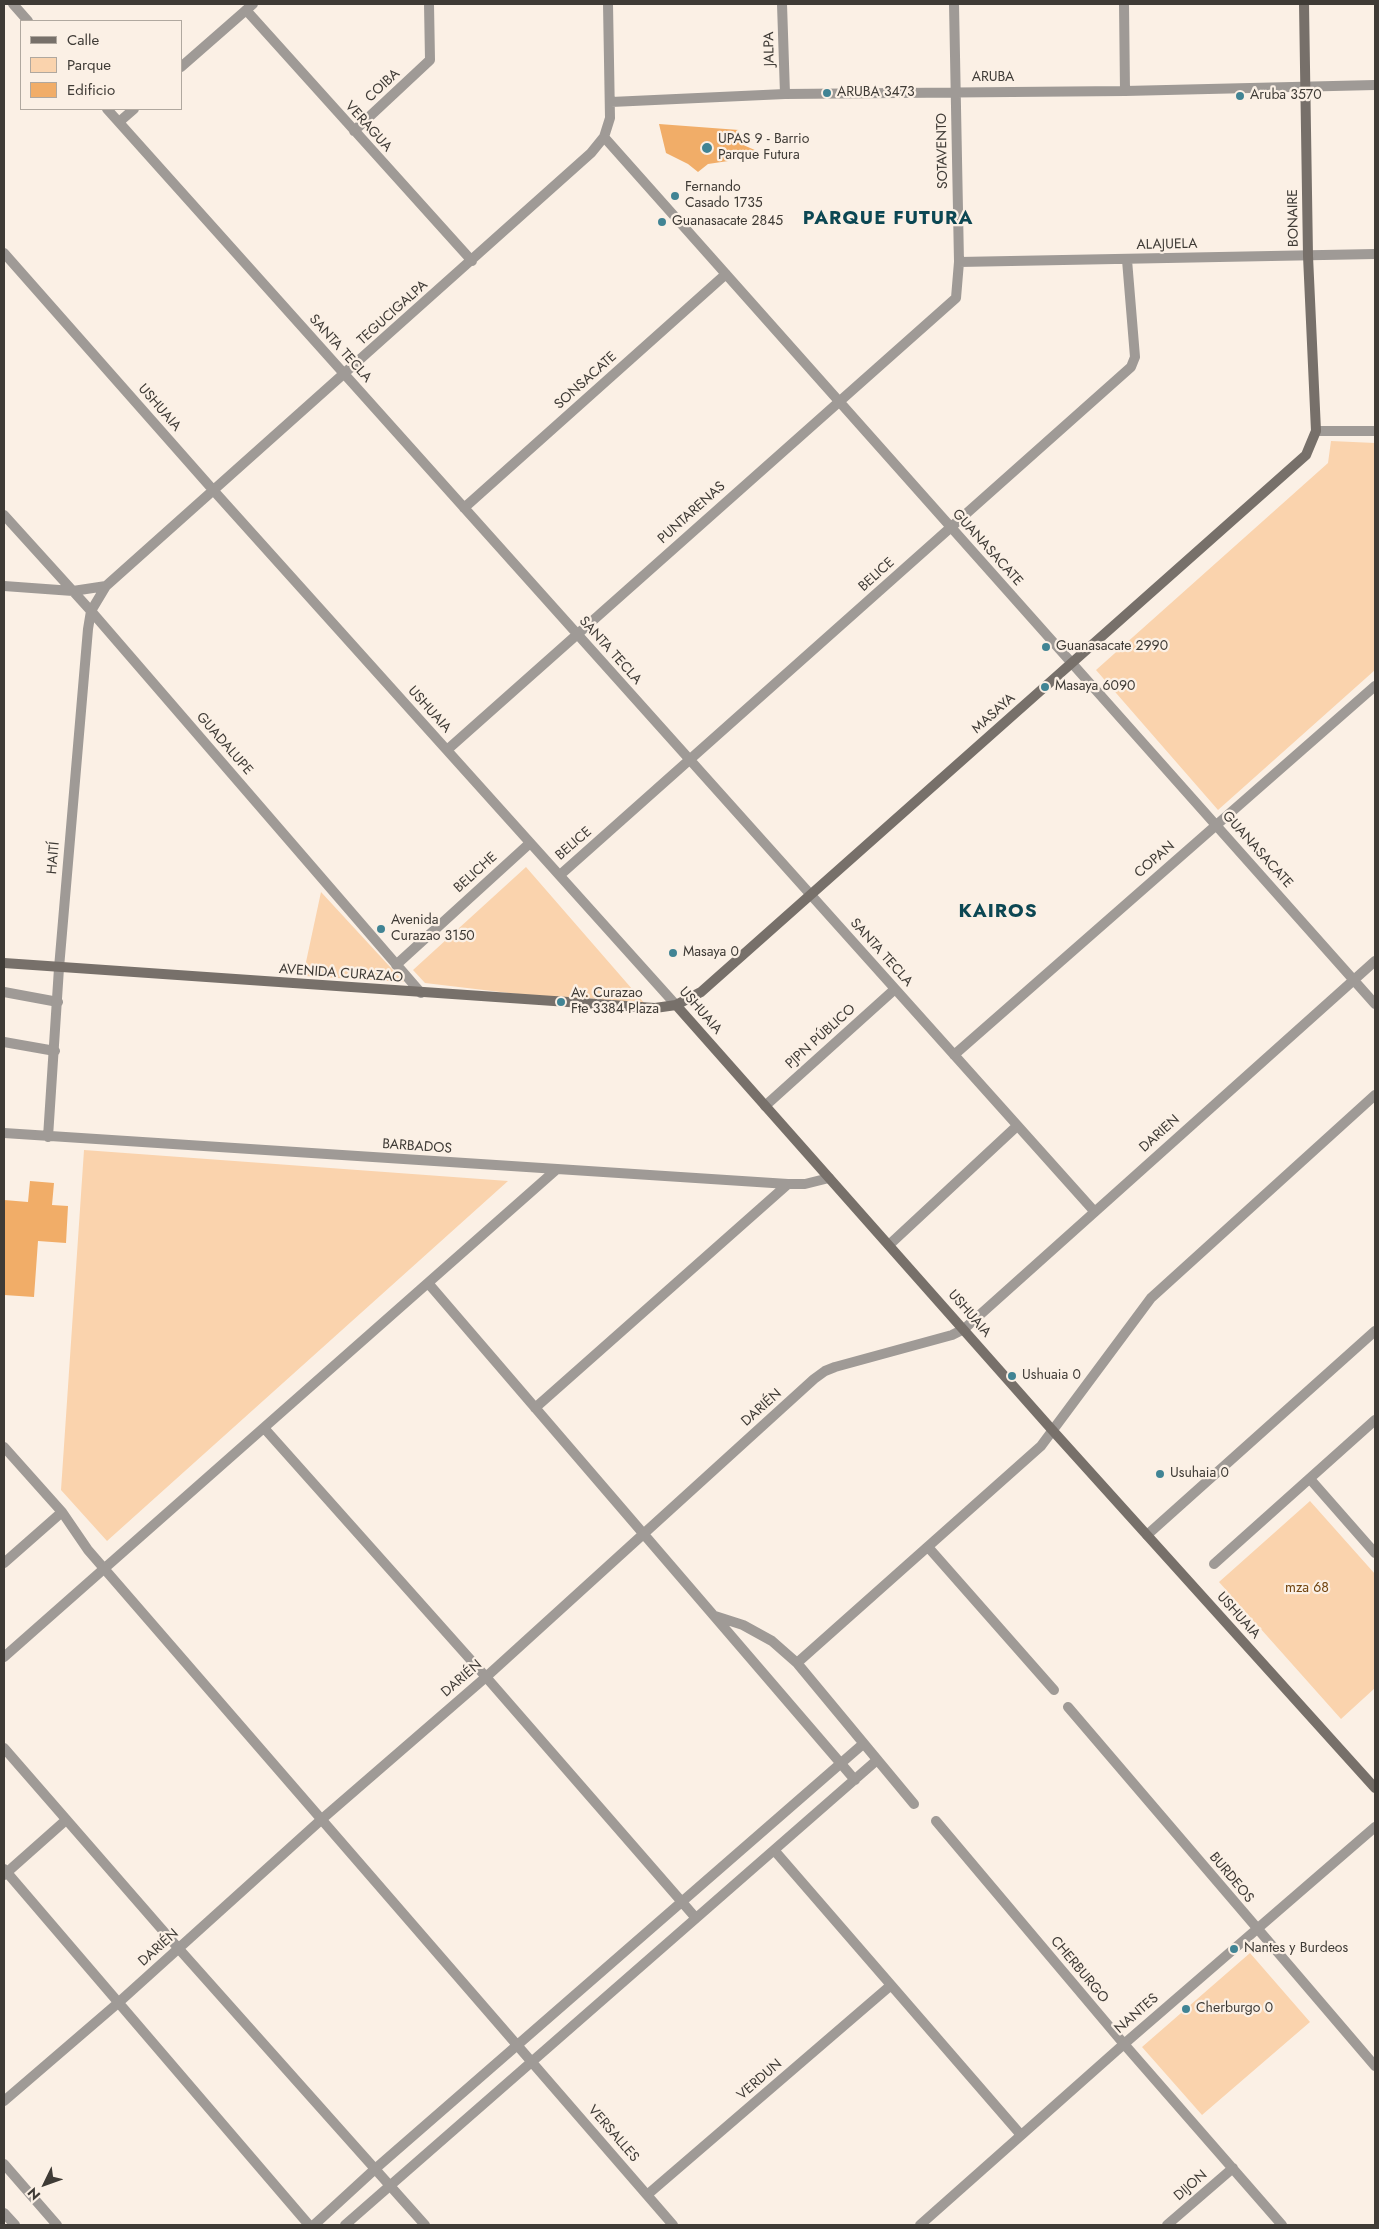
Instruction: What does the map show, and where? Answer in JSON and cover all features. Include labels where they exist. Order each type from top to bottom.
[{"type":"street","points":[[4,7],[8,4]]},
{"type":"street","points":[[13,4],[27,20]]},
{"type":"street","name":"COIBA","points":[[354,131],[430,60],[429,4]]},
{"type":"street","points":[[604,137],[610,118],[611,102],[608,4]]},
{"type":"street","name":"JALPA","points":[[782,4],[785,94]]},
{"type":"street","name":"SOTAVENTO","points":[[954,4],[959,262],[956,298]]},
{"type":"street","points":[[1124,4],[1125,91]]},
{"type":"street","name":"BONAIRE","points":[[1304,4],[1308,256],[1316,431]]},
{"type":"street","points":[[182,66],[249,7]]},
{"type":"street","name":"VERAGUA","points":[[249,7],[354,131],[472,261]]},
{"type":"street","name":"ARUBA","points":[[611,102],[785,94],[1125,91],[1375,85]]},
{"type":"street","name":"SANTA TECLA","points":[[108,110],[1094,1211]]},
{"type":"street","points":[[119,122],[133,110]]},
{"type":"street","name":"TEGUCIGALPA","points":[[106,586],[592,153],[604,137]]},
{"type":"street","name":"GUANASACATE","points":[[604,137],[1375,1004]]},
{"type":"street","name":"USHUAIA","points":[[4,253],[214,491],[964,1328],[1054,1432],[1375,1788]]},
{"type":"street","name":"ALAJUELA","points":[[959,262],[1375,254]]},
{"type":"street","name":"BELICE","points":[[560,875],[1132,367],[1135,357],[1127,260]]},
{"type":"street","name":"SONSACATE","points":[[464,508],[726,274]]},
{"type":"street","name":"PUNTARENAS","points":[[447,750],[956,298]]},
{"type":"street","points":[[1316,431],[1375,431]]},
{"type":"street","name":"MASAYA","points":[[676,1005],[701,992],[812,896],[1071,663],[1296,466],[1306,455],[1316,431]]},
{"type":"street","name":"GUADALUPE","points":[[4,514],[91,611],[421,993]]},
{"type":"street","points":[[4,586],[73,591],[106,586]]},
{"type":"street","name":"HAITÍ","points":[[48,1137],[59,968],[88,629],[91,611],[106,586]]},
{"type":"street","name":"COPAN","points":[[954,1055],[1375,686]]},
{"type":"street","name":"BELICHE","points":[[396,965],[530,843]]},
{"type":"street","name":"DARIEN","points":[[964,1328],[1375,961]]},
{"type":"street","name":"AVENIDA CURAZAO","points":[[4,963],[655,1008],[676,1005]]},
{"type":"street","name":"PJPN PÚBLICO","points":[[765,1106],[895,989]]},
{"type":"street","points":[[4,992],[58,1002]]},
{"type":"street","points":[[4,1042],[55,1051]]},
{"type":"street","points":[[797,1663],[1041,1446],[1054,1432],[1151,1298],[1375,1095]]},
{"type":"street","points":[[889,1245],[1017,1126]]},
{"type":"street","name":"BARBADOS","points":[[4,1133],[788,1184],[805,1184],[829,1178]]},
{"type":"street","points":[[4,1657],[557,1169]]},
{"type":"street","points":[[535,1408],[788,1184]]},
{"type":"street","points":[[428,1283],[855,1780]]},
{"type":"street","name":"DARIÉN","points":[[4,2101],[118,2003],[322,1819],[486,1677],[825,1371],[952,1335],[964,1328]]},
{"type":"street","points":[[1147,1535],[1375,1331]]},
{"type":"street","points":[[1214,1564],[1375,1420]]},
{"type":"street","points":[[264,1428],[486,1677],[695,1917]]},
{"type":"street","name":"VERSALLES","points":[[4,1447],[62,1512],[88,1550],[673,2225]]},
{"type":"street","points":[[1310,1479],[1375,1553]]},
{"type":"street","points":[[4,1563],[62,1512]]},
{"type":"street","points":[[928,1547],[1054,1690]]},
{"type":"street","points":[[714,1616],[743,1625],[772,1641],[797,1663],[914,1804]]},
{"type":"street","name":"BURDEOS","points":[[1068,1707],[1375,2066]]},
{"type":"street","points":[[314,2225],[375,2169],[863,1744]]},
{"type":"street","points":[[4,1748],[179,1949],[426,2225]]},
{"type":"street","points":[[345,2225],[389,2184],[877,1760]]},
{"type":"street","points":[[66,1820],[5,1872],[310,2225]]},
{"type":"street","name":"CHERBURGO","points":[[936,1821],[1124,2044],[1282,2225]]},
{"type":"street","name":"NANTES","points":[[920,2225],[1124,2044],[1375,1827]]},
{"type":"street","points":[[774,1850],[1021,2135]]},
{"type":"street","name":"VERDUN","points":[[647,2194],[890,1986]]},
{"type":"street","points":[[4,2164],[57,2225]]},
{"type":"street","name":"DIJON","points":[[1167,2225],[1233,2168]]},
{"type":"street","points":[[4,2213],[15,2225]]},
{"type":"green space","points":[[1331,441],[1375,443],[1375,670],[1218,810],[1096,670],[1328,463]]},
{"type":"green space","points":[[526,867],[646,1005],[589,998],[551,998],[425,983],[413,970]]},
{"type":"green space","points":[[321,892],[404,982],[303,976]]},
{"type":"green space","points":[[84,1150],[508,1181],[107,1541],[61,1490]]},
{"type":"green space","name":"mza 68","points":[[1310,1501],[1375,1574],[1375,1688],[1341,1719],[1219,1582]]},
{"type":"green space","points":[[1250,1953],[1310,2022],[1202,2115],[1142,2047]]},
{"type":"building","name":"UPAS 9 - Barrio Parque Futura","points":[[659,124],[739,130],[741,144],[757,151],[735,160],[708,164],[698,172],[688,164],[666,153]]},
{"type":"building","points":[[30,1181],[54,1183],[52,1205],[68,1206],[66,1243],[38,1241],[34,1297],[4,1295],[4,1200],[28,1202]]},
{"type":"place","name":"ARUBA 3473","points":[[827,93]]},
{"type":"place","name":"Aruba 3570","points":[[1240,96]]},
{"type":"place","name":"UPAS 9 - Barrio Parque Futura","points":[[707,148]]},
{"type":"place","name":"Fernando Casado 1735","points":[[675,196]]},
{"type":"place","name":"Guanasacate 2845","points":[[662,222]]},
{"type":"place","name":"Guanasacate 2990","points":[[1046,647]]},
{"type":"place","name":"Masaya 6090","points":[[1045,687]]},
{"type":"place","name":"Avenida Curazao 3150","points":[[381,929]]},
{"type":"place","name":"Masaya 0","points":[[673,953]]},
{"type":"place","name":"Av. Curazao Fte 3384 Plaza","points":[[561,1002]]},
{"type":"place","name":"Ushuaia 0","points":[[1012,1376]]},
{"type":"place","name":"Usuhaia 0","points":[[1160,1474]]},
{"type":"place","name":"Nantes y Burdeos","points":[[1234,1949]]},
{"type":"place","name":"Cherburgo 0","points":[[1186,2009]]},
{"type":"district","name":"PARQUE FUTURA","points":[[888,219]]},
{"type":"district","name":"KAIROS","points":[[998,912]]}]
